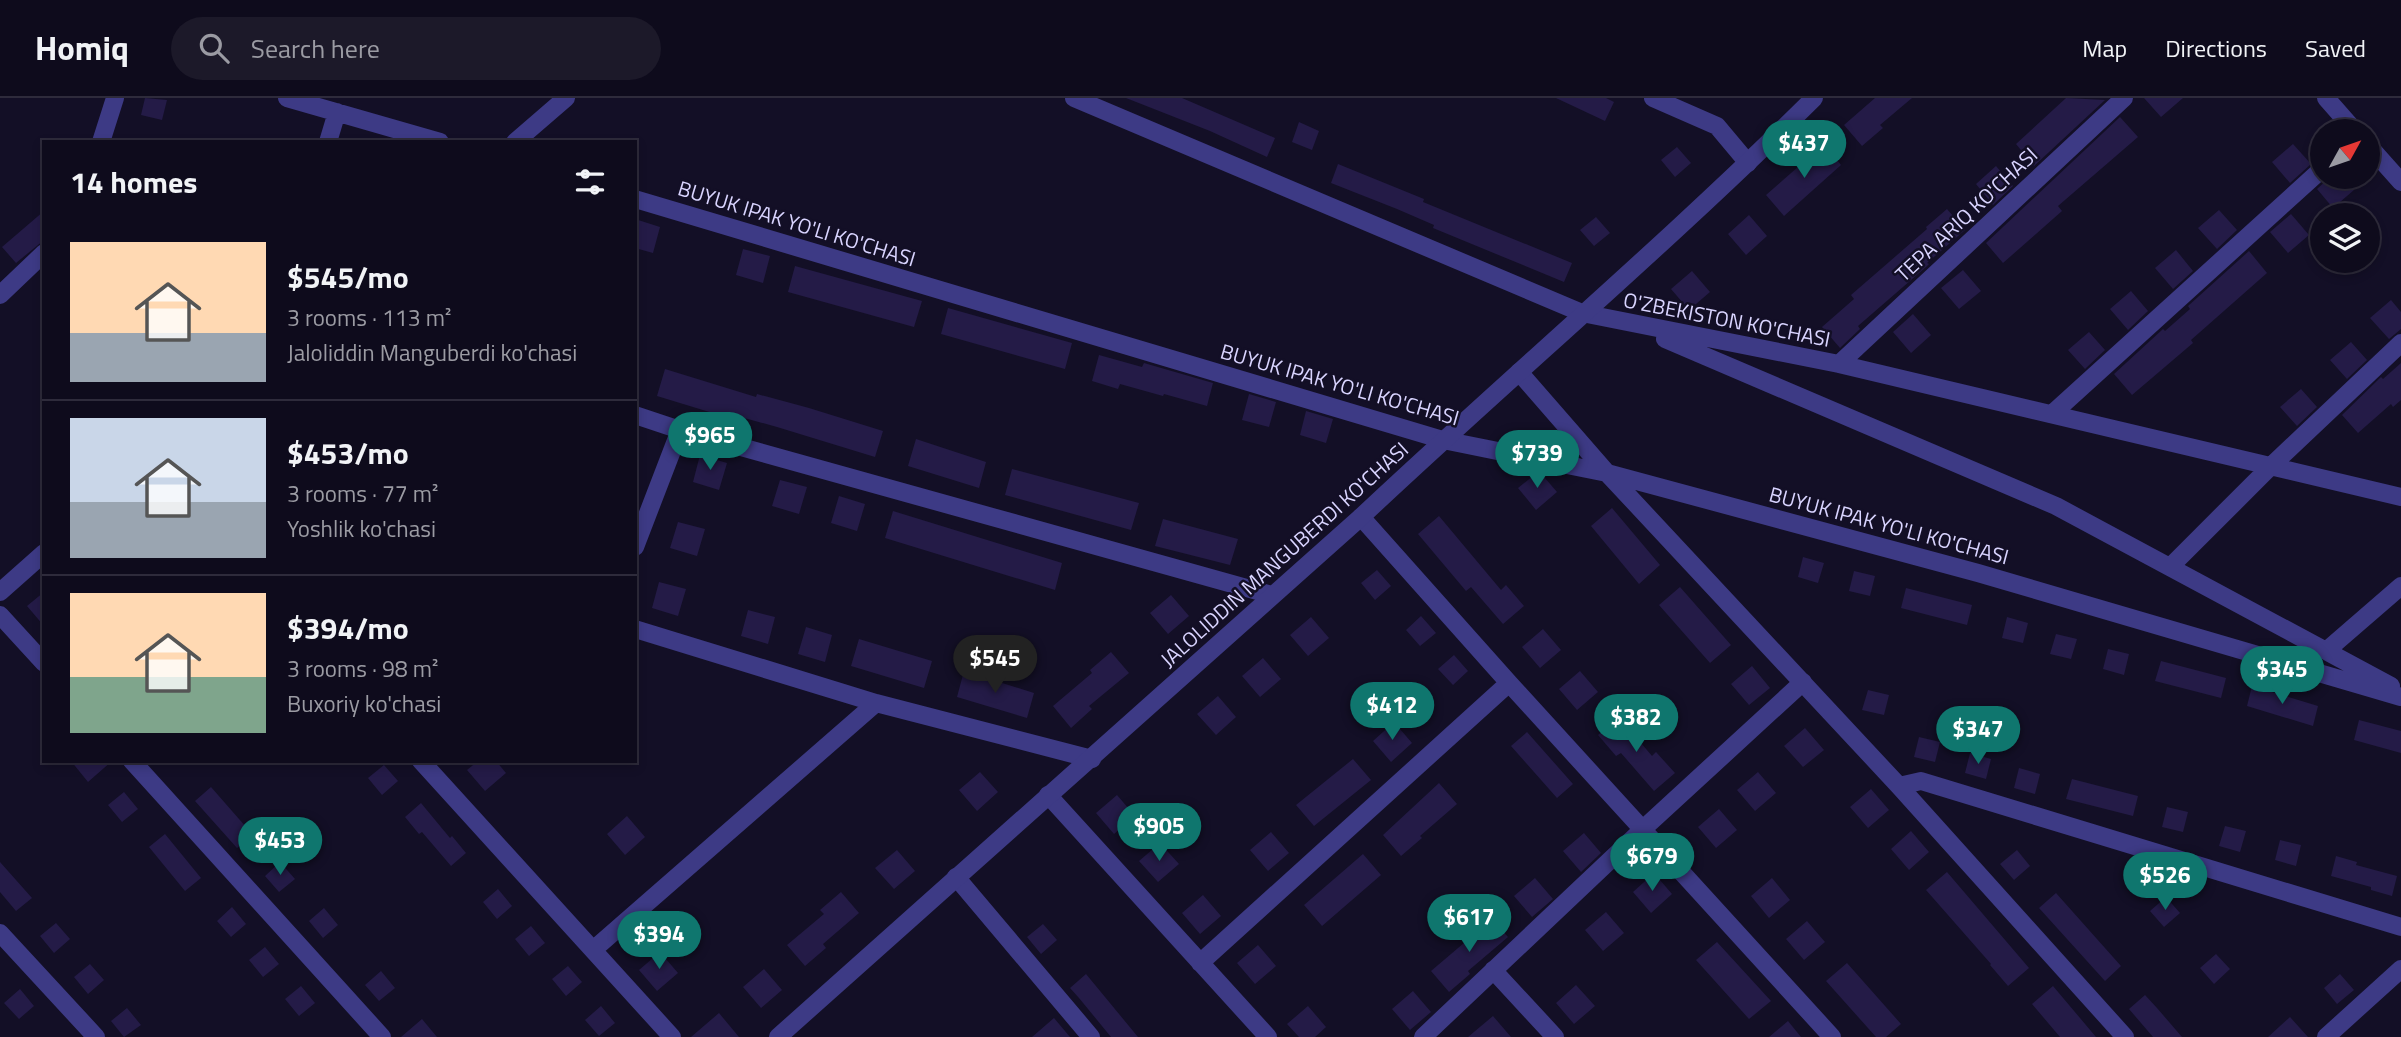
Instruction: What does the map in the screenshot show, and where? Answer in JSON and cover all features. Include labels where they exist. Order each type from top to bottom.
[{"type":"street","points":[[102,140],[115,98]]},
{"type":"street","points":[[287,98],[433,140]]},
{"type":"street","points":[[517,140],[566,98]]},
{"type":"street","name":"O'ZBEKISTON KO'CHASI","points":[[1074,98],[1582,313],[1839,364],[2401,497]]},
{"type":"street","points":[[1653,98],[1717,126],[1748,163]]},
{"type":"street","name":"JALOLIDDIN MANGUBERDI KO'CHASI","points":[[778,1037],[1048,794],[1092,759],[1272,594],[1362,517],[1748,163],[1814,98]]},
{"type":"street","name":"TEPA ARIQ KO'CHASI","points":[[1839,364],[2124,98]]},
{"type":"street","points":[[2326,98],[2344,119]]},
{"type":"street","points":[[329,140],[337,112]]},
{"type":"street","points":[[2380,158],[2401,182]]},
{"type":"street","points":[[2052,414],[2310,180]]},
{"type":"street","name":"BUYUK IPAK YO'LI KO'CHASI","points":[[637,200],[1443,440],[1607,473],[1978,573],[2401,697]]},
{"type":"street","points":[[0,295],[42,255]]},
{"type":"street","points":[[1633,325],[2056,506],[2401,692]]},
{"type":"street","points":[[2170,567],[2271,466],[2401,343]]},
{"type":"street","points":[[1519,372],[1607,473],[1899,786],[2125,1037]]},
{"type":"street","points":[[637,416],[680,430],[1272,594]]},
{"type":"street","points":[[637,542],[680,430]]},
{"type":"street","points":[[1362,517],[1509,683],[1832,1037]]},
{"type":"street","points":[[0,592],[42,555]]},
{"type":"street","points":[[2326,651],[2401,586]]},
{"type":"street","points":[[0,615],[42,661]]},
{"type":"street","points":[[637,630],[876,703],[1092,759]]},
{"type":"street","points":[[1423,1037],[1643,828],[1803,682]]},
{"type":"street","points":[[1200,962],[1509,683]]},
{"type":"street","points":[[593,950],[876,703]]},
{"type":"street","points":[[134,763],[382,1037]]},
{"type":"street","points":[[427,768],[672,1037]]},
{"type":"street","points":[[1899,786],[1921,781],[2401,927]]},
{"type":"street","points":[[1048,794],[1268,1037]]},
{"type":"street","points":[[956,877],[1091,1037]]},
{"type":"street","points":[[0,933],[96,1037]]},
{"type":"street","points":[[2326,1037],[2401,968]]},
{"type":"street","points":[[1493,970],[1555,1037]]},
{"type":"building","points":[[145,98],[167,100],[162,120],[141,115]]},
{"type":"building","points":[[1126,98],[1182,98],[1275,138],[1267,157]]},
{"type":"building","points":[[1556,98],[1606,98],[1614,102],[1605,121]]},
{"type":"building","points":[[1875,98],[1912,98],[1880,125],[1883,128],[1862,146],[1844,125]]},
{"type":"building","points":[[2066,98],[2105,100],[2034,166],[2016,144]]},
{"type":"building","points":[[2144,98],[2183,98],[2161,117]]},
{"type":"building","points":[[2120,117],[2138,137],[2058,206],[2062,211],[2003,263],[1986,243]]},
{"type":"building","points":[[1299,122],[1319,131],[1312,150],[1292,142]]},
{"type":"building","points":[[1824,144],[1841,165],[1784,216],[1766,195]]},
{"type":"building","points":[[2293,144],[2310,165],[2290,183],[2272,162]]},
{"type":"building","points":[[1677,147],[1691,163],[1675,177],[1661,160]]},
{"type":"building","points":[[1338,164],[1572,263],[1564,282],[1331,183]]},
{"type":"building","points":[[1996,166],[2013,186],[1993,205],[1976,184]]},
{"type":"building","points":[[2317,189],[2354,190],[2339,203],[2329,203]]},
{"type":"building","points":[[1947,209],[1965,230],[1858,326],[1860,329],[1840,348],[1822,327],[1854,299],[1851,295]]},
{"type":"building","points":[[2219,210],[2237,230],[2217,249],[2198,228]]},
{"type":"building","points":[[42,213],[42,242],[16,263],[2,247]]},
{"type":"building","points":[[2291,214],[2309,235],[2288,253],[2270,232]]},
{"type":"building","points":[[1749,215],[1767,236],[1746,255],[1728,234]]},
{"type":"building","points":[[1596,217],[1610,233],[1594,246],[1580,230]]},
{"type":"building","points":[[637,220],[660,227],[653,253],[637,249]]},
{"type":"building","points":[[743,249],[770,256],[763,283],[736,275]]},
{"type":"building","points":[[2176,250],[2193,271],[2173,289],[2155,268]]},
{"type":"building","points":[[2249,251],[2267,273],[2191,340],[2193,343],[2132,395],[2114,374],[2163,329],[2165,331],[2190,309],[2188,306]]},
{"type":"building","points":[[795,266],[922,301],[914,327],[788,292]]},
{"type":"building","points":[[1963,270],[1981,291],[1959,309],[1941,288]]},
{"type":"building","points":[[1692,271],[1710,292],[1689,310],[1671,289]]},
{"type":"building","points":[[2131,291],[2148,311],[2128,330],[2110,309]]},
{"type":"building","points":[[2391,300],[2401,312],[2401,329],[2389,339],[2370,318]]},
{"type":"building","points":[[948,308],[1072,343],[1065,369],[941,334]]},
{"type":"building","points":[[1913,314],[1931,335],[1911,353],[1893,332]]},
{"type":"building","points":[[2089,332],[2105,350],[2085,369],[2068,350]]},
{"type":"building","points":[[2351,342],[2367,360],[2347,379],[2330,360]]},
{"type":"building","points":[[1099,355],[1142,367],[1144,363],[1213,383],[1207,406],[1120,384],[1118,389],[1092,381]]},
{"type":"building","points":[[2401,363],[2401,400],[2393,407],[2391,404],[2358,433],[2342,415],[2381,377],[2383,379]]},
{"type":"building","points":[[665,369],[883,431],[875,457],[777,427],[730,414],[729,418],[657,396]]},
{"type":"building","points":[[2301,389],[2317,407],[2297,426],[2280,407]]},
{"type":"building","points":[[1249,394],[1276,402],[1269,427],[1242,420]]},
{"type":"building","points":[[1306,411],[1333,419],[1326,443],[1300,435]]},
{"type":"building","points":[[916,439],[986,462],[979,488],[908,466]]},
{"type":"building","points":[[700,455],[727,463],[719,490],[693,482]]},
{"type":"building","points":[[1012,469],[1139,503],[1131,530],[1005,495]]},
{"type":"building","points":[[1539,471],[1557,492],[1536,510],[1518,488]]},
{"type":"building","points":[[780,480],[807,487],[799,514],[772,506]]},
{"type":"building","points":[[839,496],[865,504],[857,531],[831,523]]},
{"type":"building","points":[[1612,508],[1660,565],[1639,584],[1591,526]]},
{"type":"building","points":[[893,511],[1062,563],[1055,590],[885,538]]},
{"type":"building","points":[[1439,516],[1501,590],[1506,585],[1524,606],[1503,624],[1471,587],[1466,591],[1418,534]]},
{"type":"building","points":[[1163,519],[1238,539],[1230,565],[1155,546]]},
{"type":"building","points":[[678,522],[705,529],[697,556],[670,548]]},
{"type":"building","points":[[1803,557],[1824,563],[1818,583],[1798,577]]},
{"type":"building","points":[[1377,570],[1391,586],[1375,600],[1361,583]]},
{"type":"building","points":[[1854,571],[1875,576],[1870,596],[1849,591]]},
{"type":"building","points":[[659,582],[686,589],[678,616],[652,608]]},
{"type":"building","points":[[1680,587],[1731,645],[1710,663],[1659,605]]},
{"type":"building","points":[[1906,588],[1972,605],[1967,625],[1901,608]]},
{"type":"building","points":[[42,594],[42,624],[27,606]]},
{"type":"building","points":[[1171,595],[1189,616],[1168,634],[1150,613]]},
{"type":"building","points":[[748,610],[775,617],[768,644],[741,636]]},
{"type":"building","points":[[1421,616],[1436,633],[1420,646],[1406,630]]},
{"type":"building","points":[[1311,617],[1329,638],[1308,656],[1290,635]]},
{"type":"building","points":[[2007,617],[2028,623],[2023,643],[2002,638]]},
{"type":"building","points":[[806,627],[832,635],[825,662],[798,654]]},
{"type":"building","points":[[1543,629],[1561,650],[1540,668],[1522,647]]},
{"type":"building","points":[[2056,634],[2077,639],[2071,659],[2050,654]]},
{"type":"building","points":[[859,639],[932,661],[924,688],[851,666]]},
{"type":"building","points":[[2108,649],[2129,654],[2124,675],[2103,669]]},
{"type":"building","points":[[1111,652],[1129,673],[1089,706],[1092,709],[1071,728],[1053,706],[1092,673],[1090,670]]},
{"type":"building","points":[[1454,655],[1468,671],[1453,685],[1438,669]]},
{"type":"building","points":[[1263,658],[1281,679],[1260,697],[1242,676]]},
{"type":"building","points":[[2161,661],[2226,678],[2221,698],[2155,681]]},
{"type":"building","points":[[1752,666],[1770,688],[1749,705],[1731,684]]},
{"type":"building","points":[[964,671],[1034,693],[1027,718],[957,697]]},
{"type":"building","points":[[1580,671],[1598,692],[1577,710],[1559,689]]},
{"type":"building","points":[[2252,686],[2318,706],[2313,726],[2247,706]]},
{"type":"building","points":[[1868,690],[1889,695],[1884,715],[1862,710]]},
{"type":"building","points":[[1218,696],[1236,717],[1216,735],[1197,714]]},
{"type":"building","points":[[1619,717],[1652,756],[1656,752],[1675,773],[1654,791],[1621,753],[1616,756],[1598,735]]},
{"type":"building","points":[[2359,720],[2401,731],[2401,753],[2354,740]]},
{"type":"building","points":[[1394,722],[1412,743],[1391,762],[1373,741]]},
{"type":"building","points":[[1805,728],[1824,750],[1803,767],[1784,746]]},
{"type":"building","points":[[1527,732],[1573,784],[1557,798],[1511,746]]},
{"type":"building","points":[[1919,737],[1940,742],[1935,762],[1914,757]]},
{"type":"building","points":[[1970,753],[1991,759],[1986,779],[1965,773]]},
{"type":"building","points":[[1353,759],[1371,780],[1314,826],[1296,805]]},
{"type":"building","points":[[73,763],[110,763],[88,782]]},
{"type":"building","points":[[476,763],[498,763],[506,773],[485,791],[467,770]]},
{"type":"building","points":[[384,765],[398,781],[382,795],[368,778]]},
{"type":"building","points":[[2019,768],[2040,774],[2035,794],[2014,788]]},
{"type":"building","points":[[980,772],[998,792],[977,811],[959,790]]},
{"type":"building","points":[[1758,772],[1776,793],[1755,811],[1737,790]]},
{"type":"building","points":[[2072,779],[2138,796],[2133,816],[2066,799]]},
{"type":"building","points":[[1439,783],[1457,804],[1401,856],[1383,835]]},
{"type":"building","points":[[211,787],[253,835],[237,848],[195,801]]},
{"type":"building","points":[[1871,789],[1889,810],[1868,828],[1850,807]]},
{"type":"building","points":[[124,792],[138,809],[122,822],[108,805]]},
{"type":"building","points":[[1117,795],[1135,816],[1114,834],[1096,813]]},
{"type":"building","points":[[421,803],[466,853],[451,866],[422,832],[419,834],[405,817]]},
{"type":"building","points":[[2167,807],[2188,812],[2183,832],[2162,827]]},
{"type":"building","points":[[1719,809],[1737,830],[1716,848],[1698,827]]},
{"type":"building","points":[[627,816],[645,837],[625,855],[607,834]]},
{"type":"building","points":[[2225,826],[2246,831],[2240,852],[2219,846]]},
{"type":"building","points":[[1911,831],[1929,852],[1909,870],[1891,849]]},
{"type":"building","points":[[1271,832],[1289,853],[1268,871],[1250,850]]},
{"type":"building","points":[[1584,833],[1601,853],[1581,872],[1563,851]]},
{"type":"building","points":[[165,834],[201,878],[185,891],[149,847]]},
{"type":"building","points":[[2280,840],[2301,845],[2296,866],[2275,860]]},
{"type":"building","points":[[1160,843],[1179,864],[1158,882],[1139,861]]},
{"type":"building","points":[[897,850],[915,871],[894,889],[875,868]]},
{"type":"building","points":[[2017,850],[2030,866],[2014,880],[2000,864]]},
{"type":"building","points":[[1363,854],[1381,875],[1322,926],[1304,905]]},
{"type":"building","points":[[2336,856],[2357,862],[2356,865],[2397,876],[2392,896],[2331,876]]},
{"type":"building","points":[[0,862],[32,898],[16,911],[0,892]]},
{"type":"building","points":[[280,862],[295,879],[279,892],[265,876]]},
{"type":"building","points":[[1947,872],[2029,968],[2008,986],[1926,890]]},
{"type":"building","points":[[1654,873],[1672,894],[1651,913],[1633,892]]},
{"type":"building","points":[[1535,878],[1553,899],[1532,917],[1514,896]]},
{"type":"building","points":[[1772,878],[1790,900],[1769,918],[1751,896]]},
{"type":"building","points":[[498,889],[512,906],[497,919],[483,902]]},
{"type":"building","points":[[841,892],[859,913],[823,944],[826,948],[805,966],[787,945],[824,914],[820,910]]},
{"type":"building","points":[[2056,893],[2121,966],[2105,981],[2039,908]]},
{"type":"building","points":[[1203,895],[1221,916],[1200,934],[1182,913]]},
{"type":"building","points":[[2166,897],[2180,913],[2164,927],[2150,911]]},
{"type":"building","points":[[232,907],[246,924],[231,937],[217,921]]},
{"type":"building","points":[[324,908],[338,925],[323,938],[309,921]]},
{"type":"building","points":[[1606,912],[1624,933],[1603,951],[1585,930]]},
{"type":"building","points":[[1489,916],[1508,937],[1468,971],[1470,974],[1449,992],[1431,971],[1471,937],[1469,934]]},
{"type":"building","points":[[1807,921],[1825,942],[1804,960],[1786,939]]},
{"type":"building","points":[[56,923],[70,939],[54,953],[40,936]]},
{"type":"building","points":[[1043,924],[1057,940],[1041,954],[1027,937]]},
{"type":"building","points":[[531,926],[545,943],[529,956],[515,939]]},
{"type":"building","points":[[1717,942],[1771,1001],[1749,1019],[1696,960]]},
{"type":"building","points":[[1258,945],[1276,966],[1255,984],[1237,963]]},
{"type":"building","points":[[265,947],[279,964],[263,977],[249,960]]},
{"type":"building","points":[[660,952],[678,973],[657,991],[639,970]]},
{"type":"building","points":[[2216,954],[2230,969],[2214,984],[2200,968]]},
{"type":"building","points":[[1847,963],[1901,1024],[1886,1037],[1876,1037],[1826,981]]},
{"type":"building","points":[[90,964],[104,980],[88,994],[74,977]]},
{"type":"building","points":[[568,966],[582,982],[566,996],[552,979]]},
{"type":"building","points":[[764,969],[782,990],[761,1008],[743,987]]},
{"type":"building","points":[[381,971],[395,988],[379,1001],[365,985]]},
{"type":"building","points":[[1086,974],[1138,1037],[1111,1037],[1070,988]]},
{"type":"building","points":[[2340,974],[2354,990],[2337,1004],[2324,988]]},
{"type":"building","points":[[1576,985],[1595,1006],[1574,1024],[1556,1003]]},
{"type":"building","points":[[301,986],[315,1003],[299,1016],[285,999]]},
{"type":"building","points":[[2053,986],[2096,1037],[2060,1037],[2032,1004]]},
{"type":"building","points":[[20,989],[34,1006],[19,1019],[4,1003]]},
{"type":"building","points":[[1413,991],[1431,1012],[1410,1030],[1392,1009]]},
{"type":"building","points":[[2145,995],[2182,1037],[2153,1037],[2129,1009]]},
{"type":"building","points":[[601,1006],[615,1023],[599,1036],[585,1020]]},
{"type":"building","points":[[1308,1006],[1326,1027],[1315,1037],[1299,1037],[1287,1024]]},
{"type":"building","points":[[127,1008],[141,1025],[124,1037],[111,1021]]},
{"type":"building","points":[[719,1013],[739,1037],[691,1037]]},
{"type":"building","points":[[1493,1016],[1511,1037],[1468,1037]]},
{"type":"building","points":[[2290,1017],[2308,1037],[2268,1037]]},
{"type":"building","points":[[1054,1018],[1070,1037],[1032,1037]]},
{"type":"building","points":[[422,1019],[437,1037],[401,1037]]},
{"type":"building","points":[[1788,1021],[1801,1037],[1769,1037]]}]
